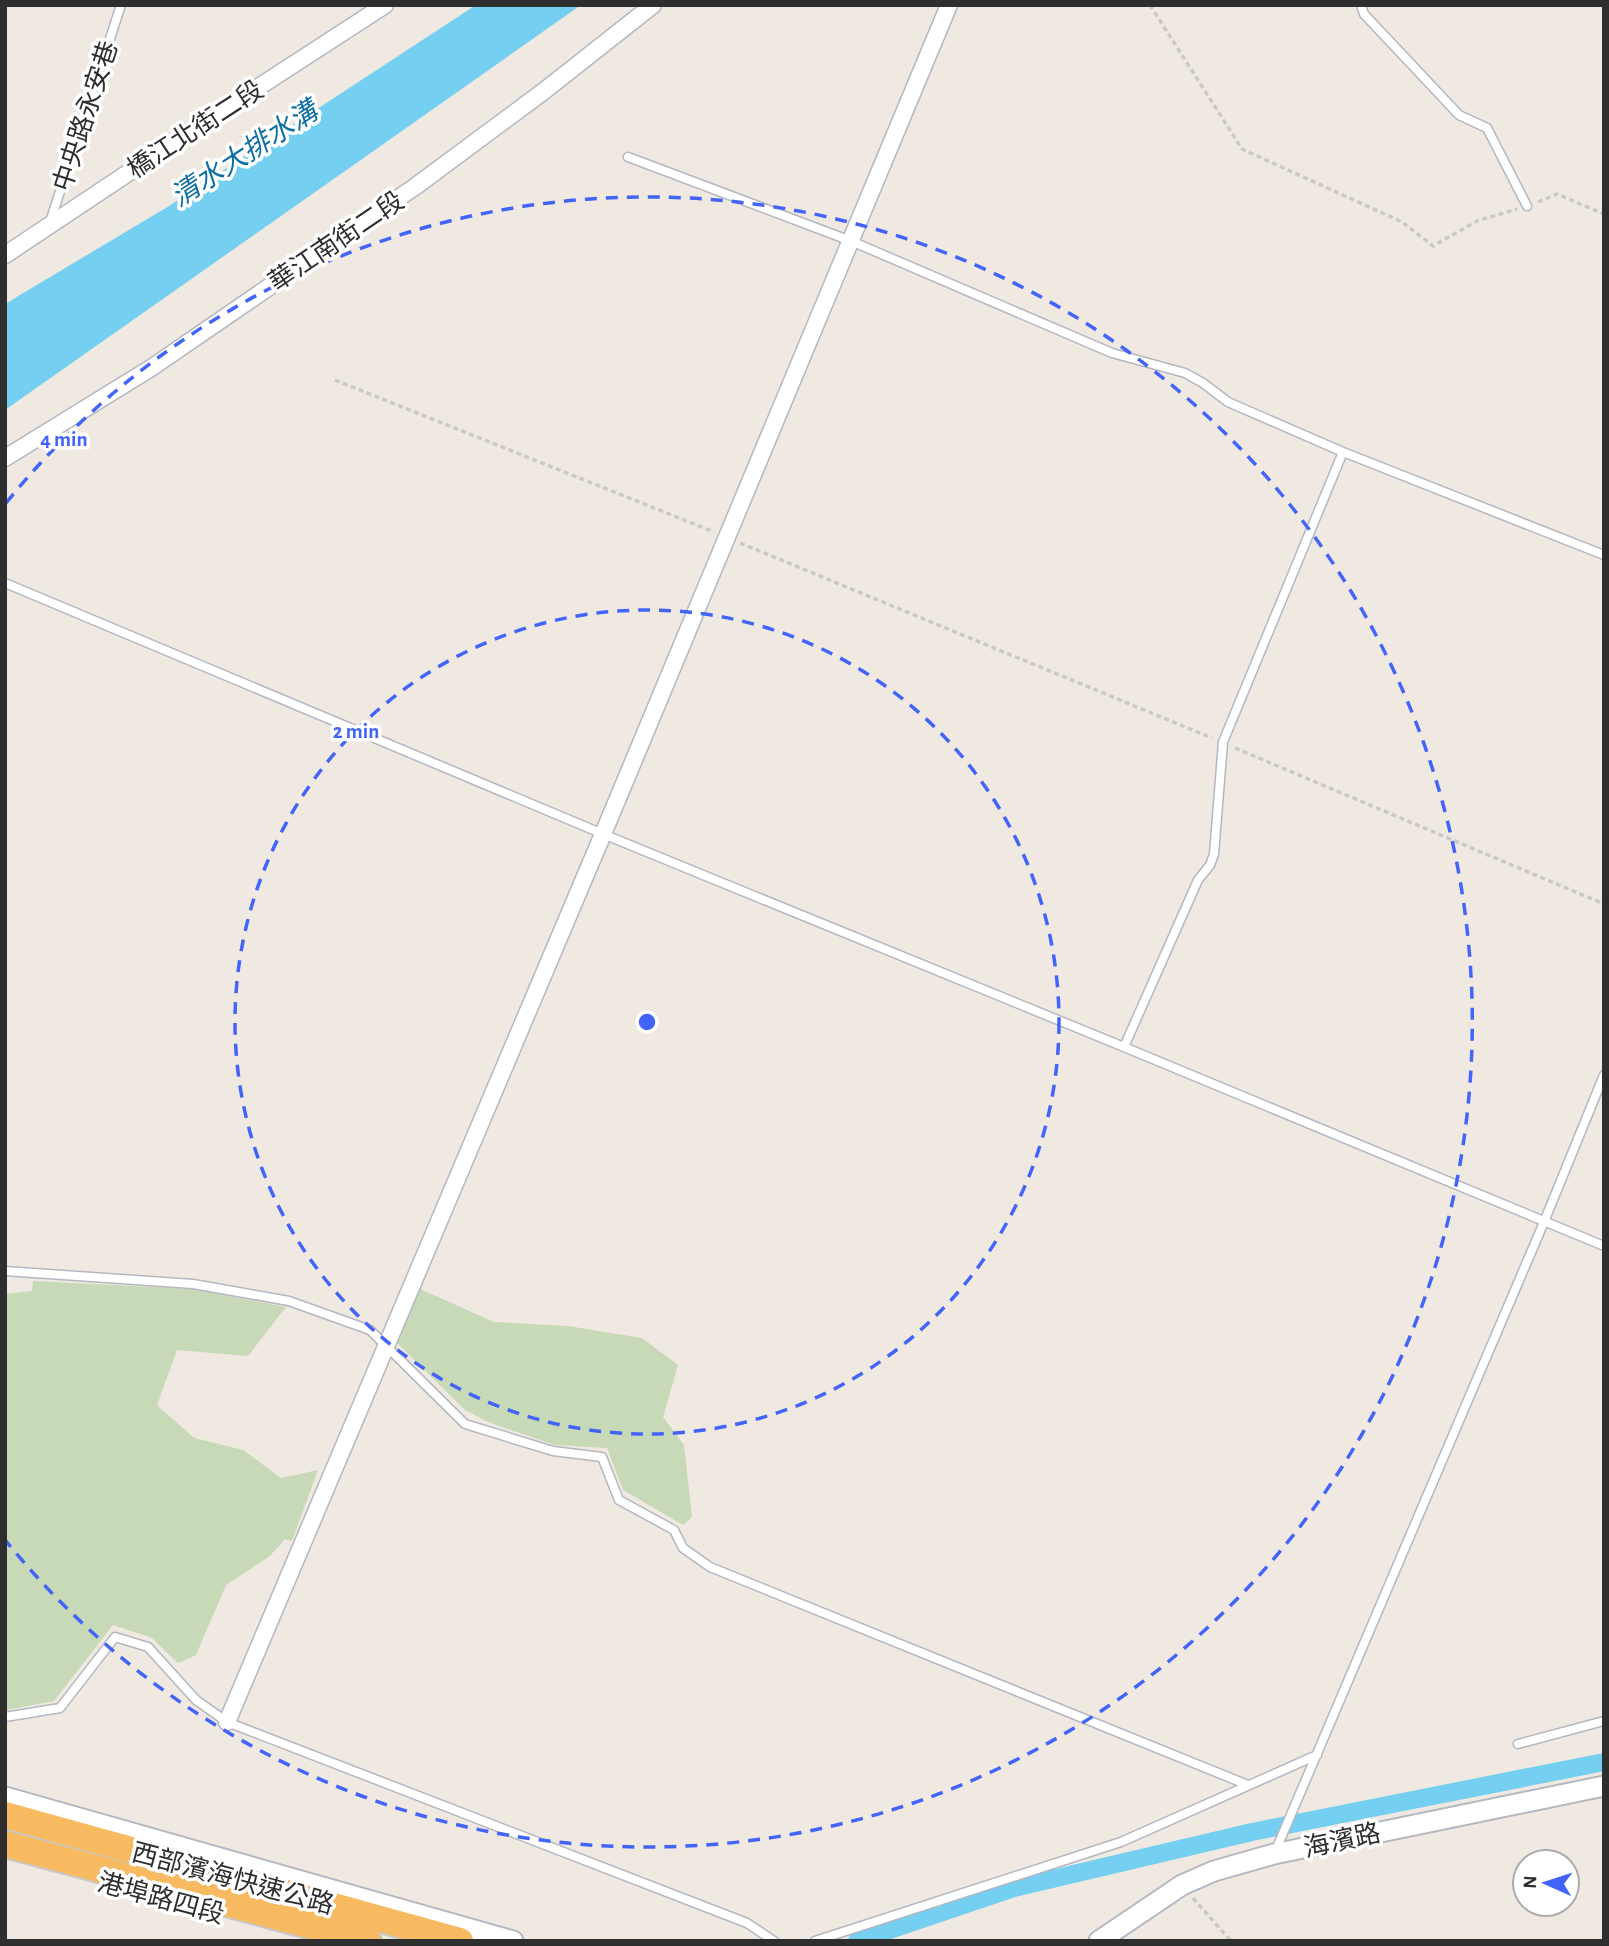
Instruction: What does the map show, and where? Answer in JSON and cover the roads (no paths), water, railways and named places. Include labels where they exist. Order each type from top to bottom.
[{"type":"highway","name":"西部濱海快速公路","points":[[5,1815],[460,1941]]},
{"type":"highway","name":"西部濱海快速公路","points":[[5,1844],[368,1941]]},
{"type":"street","name":"橋江北街二段","points":[[5,255],[385,5]]},
{"type":"street","name":"華江南街二段","points":[[5,458],[150,368],[416,186],[544,92],[653,5]]},
{"type":"street","points":[[227,1722],[603,834],[949,5]]},
{"type":"street","name":"海濱路","points":[[1099,1941],[1182,1885],[1277,1846],[1604,1786]]},
{"type":"street","name":"港埠路四段","points":[[5,1797],[513,1941]]},
{"type":"street","name":"港埠路四段","points":[[5,1855],[316,1941]]},
{"type":"lane","name":"中央路永安巷","points":[[48,226],[121,5]]},
{"type":"lane","points":[[1361,5],[1364,14],[1460,115],[1486,128],[1527,206]]},
{"type":"lane","points":[[628,157],[851,241],[1112,353],[1185,373],[1228,402],[1343,452],[1604,555]]},
{"type":"lane","points":[[1124,1047],[1198,880],[1210,865],[1214,853],[1223,742],[1343,452]]},
{"type":"lane","points":[[5,583],[603,834],[1604,1246]]},
{"type":"lane","points":[[1277,1846],[1544,1222],[1604,1075]]},
{"type":"lane","points":[[5,1271],[193,1284],[289,1301],[370,1330],[465,1424],[553,1451],[601,1457],[619,1500],[674,1530],[683,1548],[710,1567],[1248,1786]]},
{"type":"lane","points":[[5,1717],[60,1708],[115,1637],[148,1647],[196,1700],[227,1722],[747,1923],[774,1941]]},
{"type":"lane","points":[[1518,1744],[1604,1721]]},
{"type":"lane","points":[[816,1941],[1121,1842],[1248,1786],[1315,1760]]},
{"type":"water","points":[[476,5],[581,5],[5,410],[5,304],[169,206]]},
{"type":"waterway","points":[[857,1941],[1014,1888],[1252,1832],[1604,1762]]},
{"type":"water label","name":"清水大排水溝","points":[[244,153]]}]
